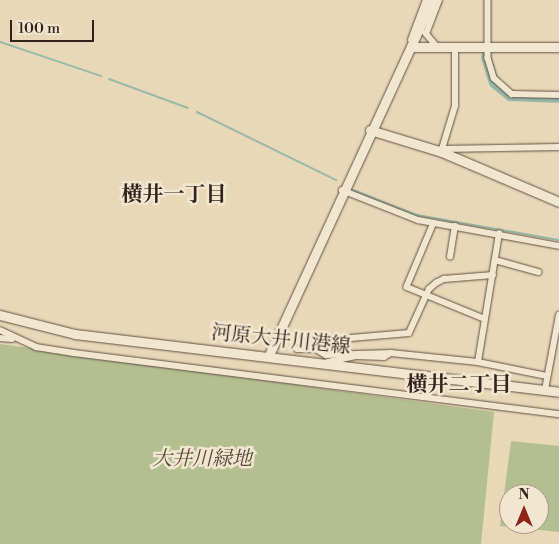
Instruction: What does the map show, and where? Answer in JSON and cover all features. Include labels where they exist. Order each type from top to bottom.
[{"type":"street","points":[[411,47],[412,31],[426,0]]},
{"type":"street","points":[[269,355],[342,190],[432,0]]},
{"type":"street","points":[[439,0],[426,34],[439,49]]},
{"type":"street","points":[[488,0],[488,48],[491,71],[505,91],[519,96],[559,95]]},
{"type":"street","points":[[411,47],[439,49],[559,47]]},
{"type":"street","points":[[442,150],[454,106],[454,48]]},
{"type":"street","points":[[370,130],[442,150],[559,202]]},
{"type":"street","points":[[442,150],[559,147]]},
{"type":"street","points":[[342,190],[418,220],[559,246]]},
{"type":"street","points":[[434,223],[407,287],[485,319]]},
{"type":"street","points":[[450,257],[455,226]]},
{"type":"street","points":[[478,362],[499,234]]},
{"type":"street","points":[[496,260],[538,272]]},
{"type":"street","points":[[351,338],[409,333],[426,295],[444,279],[493,275]]},
{"type":"street","name":"河原大井川港線","points":[[0,315],[75,334],[269,355],[559,392]]},
{"type":"street","points":[[545,390],[559,315]]},
{"type":"street","points":[[0,330],[14,339],[36,347],[146,363],[230,371],[559,414]]},
{"type":"street","points":[[0,338],[14,339]]},
{"type":"street","points":[[297,349],[316,349],[326,355],[391,353],[478,362],[547,376]]},
{"type":"street","points":[[325,362],[356,356],[384,358],[391,353]]},
{"type":"green space","name":"大井川緑地","points":[[0,344],[494,412],[481,544],[0,544]]},
{"type":"green space","points":[[511,441],[559,446],[559,532],[549,531],[549,484],[505,484]]},
{"type":"waterway","points":[[0,42],[101,76]]},
{"type":"waterway","points":[[486,57],[494,83],[510,96],[559,98]]},
{"type":"waterway","points":[[109,79],[188,108]]},
{"type":"waterway","points":[[197,112],[336,180]]},
{"type":"waterway","points":[[353,190],[417,215],[559,240]]},
{"type":"district","name":"横井一丁目","points":[[174,195]]},
{"type":"district","name":"横井二丁目","points":[[459,385]]}]
